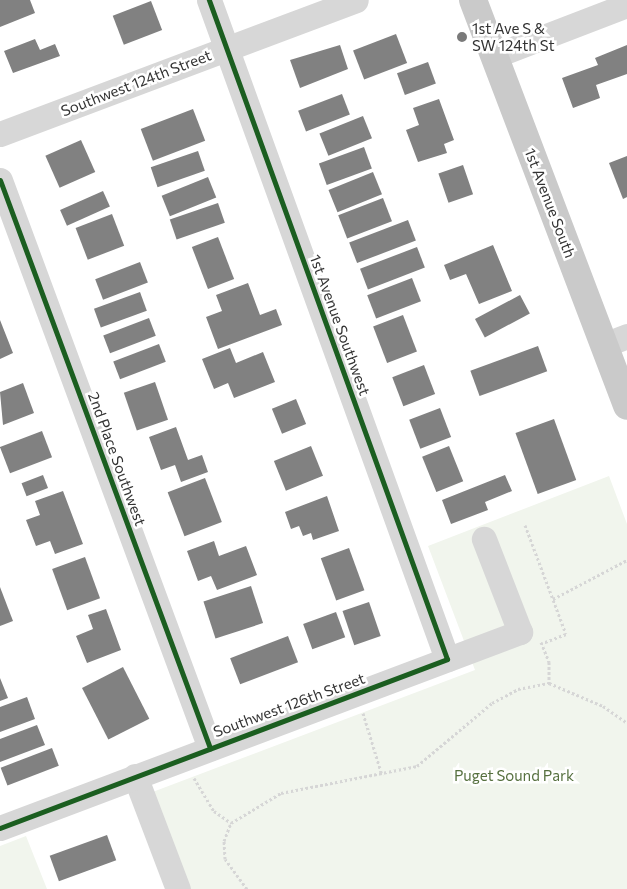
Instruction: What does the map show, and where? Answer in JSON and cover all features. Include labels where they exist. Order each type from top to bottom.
[{"type":"main road","name":"1st Avenue South","points":[[473,0],[494,56],[615,340],[627,406]]},
{"type":"street","name":"1st Avenue Southwest","points":[[210,0],[447,659]]},
{"type":"street","name":"Southwest 124th Street","points":[[0,134],[356,0]]},
{"type":"street","points":[[494,56],[627,5]]},
{"type":"street","name":"2nd Place Southwest","points":[[0,180],[210,748]]},
{"type":"street","name":"Southwest 126th Street","points":[[0,828],[520,632],[484,539]]},
{"type":"street","points":[[134,776],[178,889]]},
{"type":"path","points":[[525,525],[566,634],[542,643],[548,684]]},
{"type":"path","points":[[553,599],[627,560]]},
{"type":"path","points":[[246,889],[225,860],[224,842],[231,823],[281,793],[382,775],[417,766],[492,703],[518,689],[548,684],[603,706],[627,723]]},
{"type":"path","points":[[357,693],[382,775]]},
{"type":"path","points":[[186,757],[199,789],[214,811],[231,823]]},
{"type":"green space","name":"Puget Sound Park","points":[[609,476],[627,524],[627,889],[185,889],[150,793],[475,670],[428,546]]},
{"type":"green space","points":[[26,836],[47,889],[0,889],[0,846]]},
{"type":"building","points":[[0,0],[30,0],[35,13],[0,27]]},
{"type":"building","points":[[151,1],[162,30],[124,45],[113,16]]},
{"type":"building","points":[[396,34],[407,63],[364,79],[353,50]]},
{"type":"building","points":[[35,39],[40,50],[55,44],[60,56],[13,73],[4,51]]},
{"type":"building","points":[[340,45],[348,69],[300,88],[290,60]]},
{"type":"building","points":[[627,45],[627,74],[596,85],[600,98],[573,108],[562,78],[598,65],[595,58]]},
{"type":"building","points":[[428,62],[436,84],[405,95],[397,73]]},
{"type":"building","points":[[342,94],[350,115],[306,131],[298,111]]},
{"type":"building","points":[[439,99],[454,140],[444,144],[447,153],[418,162],[406,130],[419,125],[413,108]]},
{"type":"building","points":[[193,109],[205,141],[153,161],[141,129]]},
{"type":"building","points":[[363,116],[372,138],[328,156],[319,134]]},
{"type":"building","points":[[81,140],[95,172],[60,188],[45,156]]},
{"type":"building","points":[[364,147],[372,169],[327,185],[319,163]]},
{"type":"building","points":[[198,151],[205,171],[158,187],[151,167]]},
{"type":"building","points":[[627,156],[627,197],[623,199],[609,163]]},
{"type":"building","points":[[463,165],[473,194],[449,203],[438,173]]},
{"type":"building","points":[[373,172],[382,194],[337,212],[328,190]]},
{"type":"building","points":[[208,177],[216,197],[170,216],[162,196]]},
{"type":"building","points":[[103,191],[110,207],[67,226],[60,210]]},
{"type":"building","points":[[383,198],[392,221],[347,239],[338,215]]},
{"type":"building","points":[[218,203],[225,223],[177,239],[170,220]]},
{"type":"building","points":[[112,214],[124,246],[88,260],[76,228]]},
{"type":"building","points":[[408,220],[416,241],[357,263],[349,243]]},
{"type":"building","points":[[218,237],[234,279],[208,289],[192,247]]},
{"type":"building","points":[[493,245],[512,291],[479,304],[466,274],[450,280],[444,265]]},
{"type":"building","points":[[417,247],[425,268],[368,289],[360,269]]},
{"type":"building","points":[[140,262],[148,283],[103,300],[95,279]]},
{"type":"building","points":[[412,278],[421,301],[376,319],[367,295]]},
{"type":"building","points":[[248,283],[260,315],[276,309],[282,325],[218,349],[206,317],[222,311],[216,295]]},
{"type":"building","points":[[140,292],[147,311],[101,328],[94,309]]},
{"type":"building","points":[[520,295],[530,314],[485,337],[475,319]]},
{"type":"building","points":[[403,315],[417,351],[387,363],[373,326]]},
{"type":"building","points":[[149,318],[156,336],[110,353],[103,336]]},
{"type":"building","points":[[0,320],[13,353],[0,359]]},
{"type":"building","points":[[159,344],[166,362],[120,379],[113,362]]},
{"type":"building","points":[[538,346],[547,371],[480,396],[470,371]]},
{"type":"building","points":[[230,348],[236,363],[263,352],[275,382],[234,398],[228,383],[214,389],[202,359]]},
{"type":"building","points":[[424,365],[435,394],[403,406],[392,377]]},
{"type":"building","points":[[155,382],[168,420],[137,431],[124,393]]},
{"type":"building","points":[[23,383],[34,413],[3,425],[0,392]]},
{"type":"building","points":[[296,399],[306,424],[282,434],[272,409]]},
{"type":"building","points":[[440,408],[451,437],[420,449],[409,420]]},
{"type":"building","points":[[554,419],[576,480],[538,494],[515,433]]},
{"type":"building","points":[[176,427],[188,460],[202,455],[208,472],[181,482],[175,465],[161,470],[149,437]]},
{"type":"building","points":[[42,431],[52,457],[10,473],[0,447]]},
{"type":"building","points":[[311,446],[323,476],[286,491],[274,461]]},
{"type":"building","points":[[449,446],[463,481],[436,492],[422,457]]},
{"type":"building","points":[[43,475],[48,488],[27,496],[22,483]]},
{"type":"building","points":[[505,475],[512,491],[485,502],[488,510],[451,524],[442,500]]},
{"type":"building","points":[[205,478],[222,522],[185,536],[168,492]]},
{"type":"building","points":[[63,491],[83,544],[55,554],[50,541],[36,546],[26,520],[40,515],[35,501]]},
{"type":"building","points":[[327,496],[339,531],[313,540],[311,533],[303,536],[299,526],[291,529],[285,512]]},
{"type":"building","points":[[214,541],[219,556],[246,546],[257,575],[217,590],[211,576],[198,581],[187,551]]},
{"type":"building","points":[[349,548],[364,590],[336,601],[321,558]]},
{"type":"building","points":[[85,557],[100,598],[67,610],[52,569]]},
{"type":"building","points":[[251,586],[263,623],[215,639],[203,601]]},
{"type":"building","points":[[0,587],[13,621],[0,626]]},
{"type":"building","points":[[369,602],[381,636],[354,645],[343,611]]},
{"type":"building","points":[[106,609],[121,650],[87,663],[76,636],[93,629],[88,615]]},
{"type":"building","points":[[336,612],[345,637],[312,649],[303,624]]},
{"type":"building","points":[[288,636],[298,662],[240,684],[230,658]]},
{"type":"building","points":[[123,667],[149,719],[108,740],[82,688]]},
{"type":"building","points":[[0,678],[8,698],[0,701]]},
{"type":"building","points":[[27,697],[35,719],[0,732],[0,707]]},
{"type":"building","points":[[37,725],[45,745],[0,762],[0,739]]},
{"type":"building","points":[[52,748],[59,766],[7,785],[1,768]]},
{"type":"building","points":[[107,835],[116,860],[59,881],[50,856]]},
{"type":"cycle path","points":[[0,828],[447,659],[209,0]]},
{"type":"cycle path","points":[[0,180],[210,748]]},
{"type":"place","name":"1st Ave S & SW 124th St","points":[[462,37]]}]
